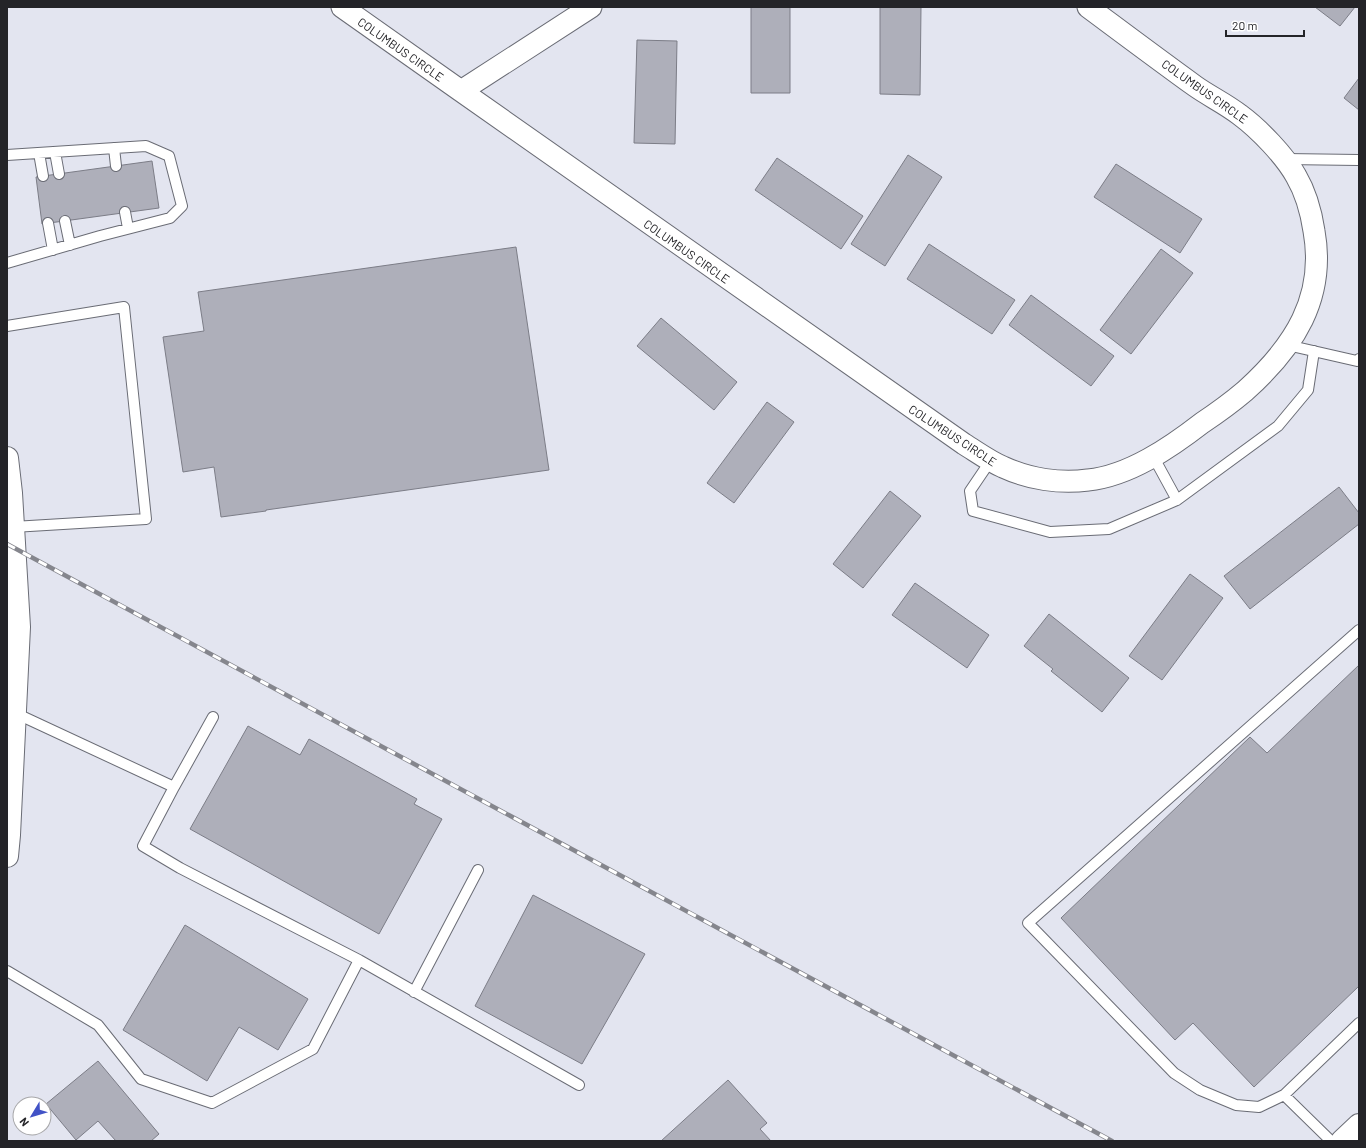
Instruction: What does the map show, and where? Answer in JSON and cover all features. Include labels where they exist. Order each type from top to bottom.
[{"type":"main road","points":[[7,458],[13,527],[12,584],[19,627],[7,856]]},
{"type":"main road","points":[[1342,1141],[1359,1124]]},
{"type":"street","name":"COLUMBUS CIRCLE","points":[[342,7],[964,444],[1004,467],[1036,478],[1070,481],[1106,477],[1142,463],[1179,441],[1245,391],[1274,362],[1292,338],[1308,309],[1315,286],[1317,263],[1314,228],[1305,195],[1296,175],[1284,159],[1256,128],[1240,114],[1198,88],[1088,7]]},
{"type":"street","points":[[460,91],[591,7]]},
{"type":"lane","points":[[7,155],[146,146],[169,156],[182,206],[170,218],[128,228],[7,263]]},
{"type":"lane","points":[[114,148],[116,166]]},
{"type":"lane","points":[[55,152],[58,174]]},
{"type":"lane","points":[[39,153],[42,176]]},
{"type":"lane","points":[[1284,159],[1359,160]]},
{"type":"lane","points":[[124,212],[128,228]]},
{"type":"lane","points":[[65,221],[70,245]]},
{"type":"lane","points":[[48,223],[53,250]]},
{"type":"lane","points":[[7,326],[124,307],[146,519],[13,527]]},
{"type":"lane","points":[[1287,345],[1357,361],[1359,359]]},
{"type":"lane","points":[[991,460],[970,491],[973,511],[1050,532],[1109,529],[1177,500],[1278,426],[1308,390],[1314,351]]},
{"type":"lane","points":[[1153,456],[1177,500]]},
{"type":"lane","points":[[1359,630],[1028,923],[1174,1073],[1200,1090],[1236,1105],[1259,1107],[1284,1095],[1359,1023]]},
{"type":"lane","points":[[15,713],[174,787]]},
{"type":"lane","points":[[213,717],[143,846],[180,868],[359,960],[579,1084]]},
{"type":"lane","points":[[414,992],[478,870]]},
{"type":"lane","points":[[7,971],[98,1025],[140,1079],[212,1103],[313,1049],[359,960]]},
{"type":"lane","points":[[1284,1095],[1331,1141]]},
{"type":"building","points":[[751,7],[790,7],[790,93],[751,93]]},
{"type":"building","points":[[880,7],[921,7],[920,95],[880,94]]},
{"type":"building","points":[[1315,7],[1355,7],[1340,26]]},
{"type":"building","points":[[637,40],[677,41],[675,144],[634,143]]},
{"type":"building","points":[[1359,78],[1359,110],[1344,98]]},
{"type":"building","points":[[908,155],[942,177],[885,266],[851,244]]},
{"type":"building","points":[[777,158],[863,216],[841,249],[755,190]]},
{"type":"building","points":[[152,161],[159,208],[42,224],[36,177]]},
{"type":"building","points":[[1116,164],[1202,219],[1180,253],[1094,197]]},
{"type":"building","points":[[929,244],[1015,300],[992,334],[907,279]]},
{"type":"building","points":[[516,247],[549,470],[221,517],[214,467],[183,472],[163,337],[204,331],[198,292]]},
{"type":"building","points":[[1161,249],[1193,273],[1131,354],[1100,330]]},
{"type":"building","points":[[1031,295],[1114,356],[1091,386],[1009,325]]},
{"type":"building","points":[[661,318],[737,382],[714,410],[637,346]]},
{"type":"building","points":[[767,402],[794,422],[734,503],[707,483]]},
{"type":"building","points":[[1339,487],[1359,513],[1359,524],[1250,609],[1224,576]]},
{"type":"building","points":[[890,491],[921,516],[863,588],[833,564]]},
{"type":"building","points":[[1190,574],[1223,598],[1162,680],[1129,656]]},
{"type":"building","points":[[915,583],[989,635],[967,668],[892,615]]},
{"type":"building","points":[[1049,614],[1129,678],[1102,712],[1051,671],[1053,669],[1024,646]]},
{"type":"building","points":[[1359,665],[1359,986],[1254,1087],[1193,1023],[1175,1040],[1061,918],[1250,737],[1267,753]]},
{"type":"building","points":[[248,726],[300,755],[309,739],[417,799],[414,804],[442,819],[379,934],[190,829]]},
{"type":"building","points":[[533,895],[645,954],[582,1064],[475,1006]]},
{"type":"building","points":[[185,925],[308,999],[278,1050],[239,1027],[207,1081],[123,1030]]},
{"type":"building","points":[[98,1061],[159,1134],[151,1141],[116,1141],[98,1121],[76,1140],[52,1111],[52,1099]]},
{"type":"building","points":[[728,1080],[767,1123],[760,1129],[771,1141],[661,1141]]},
{"type":"railway","points":[[7,544],[1112,1141]]}]
